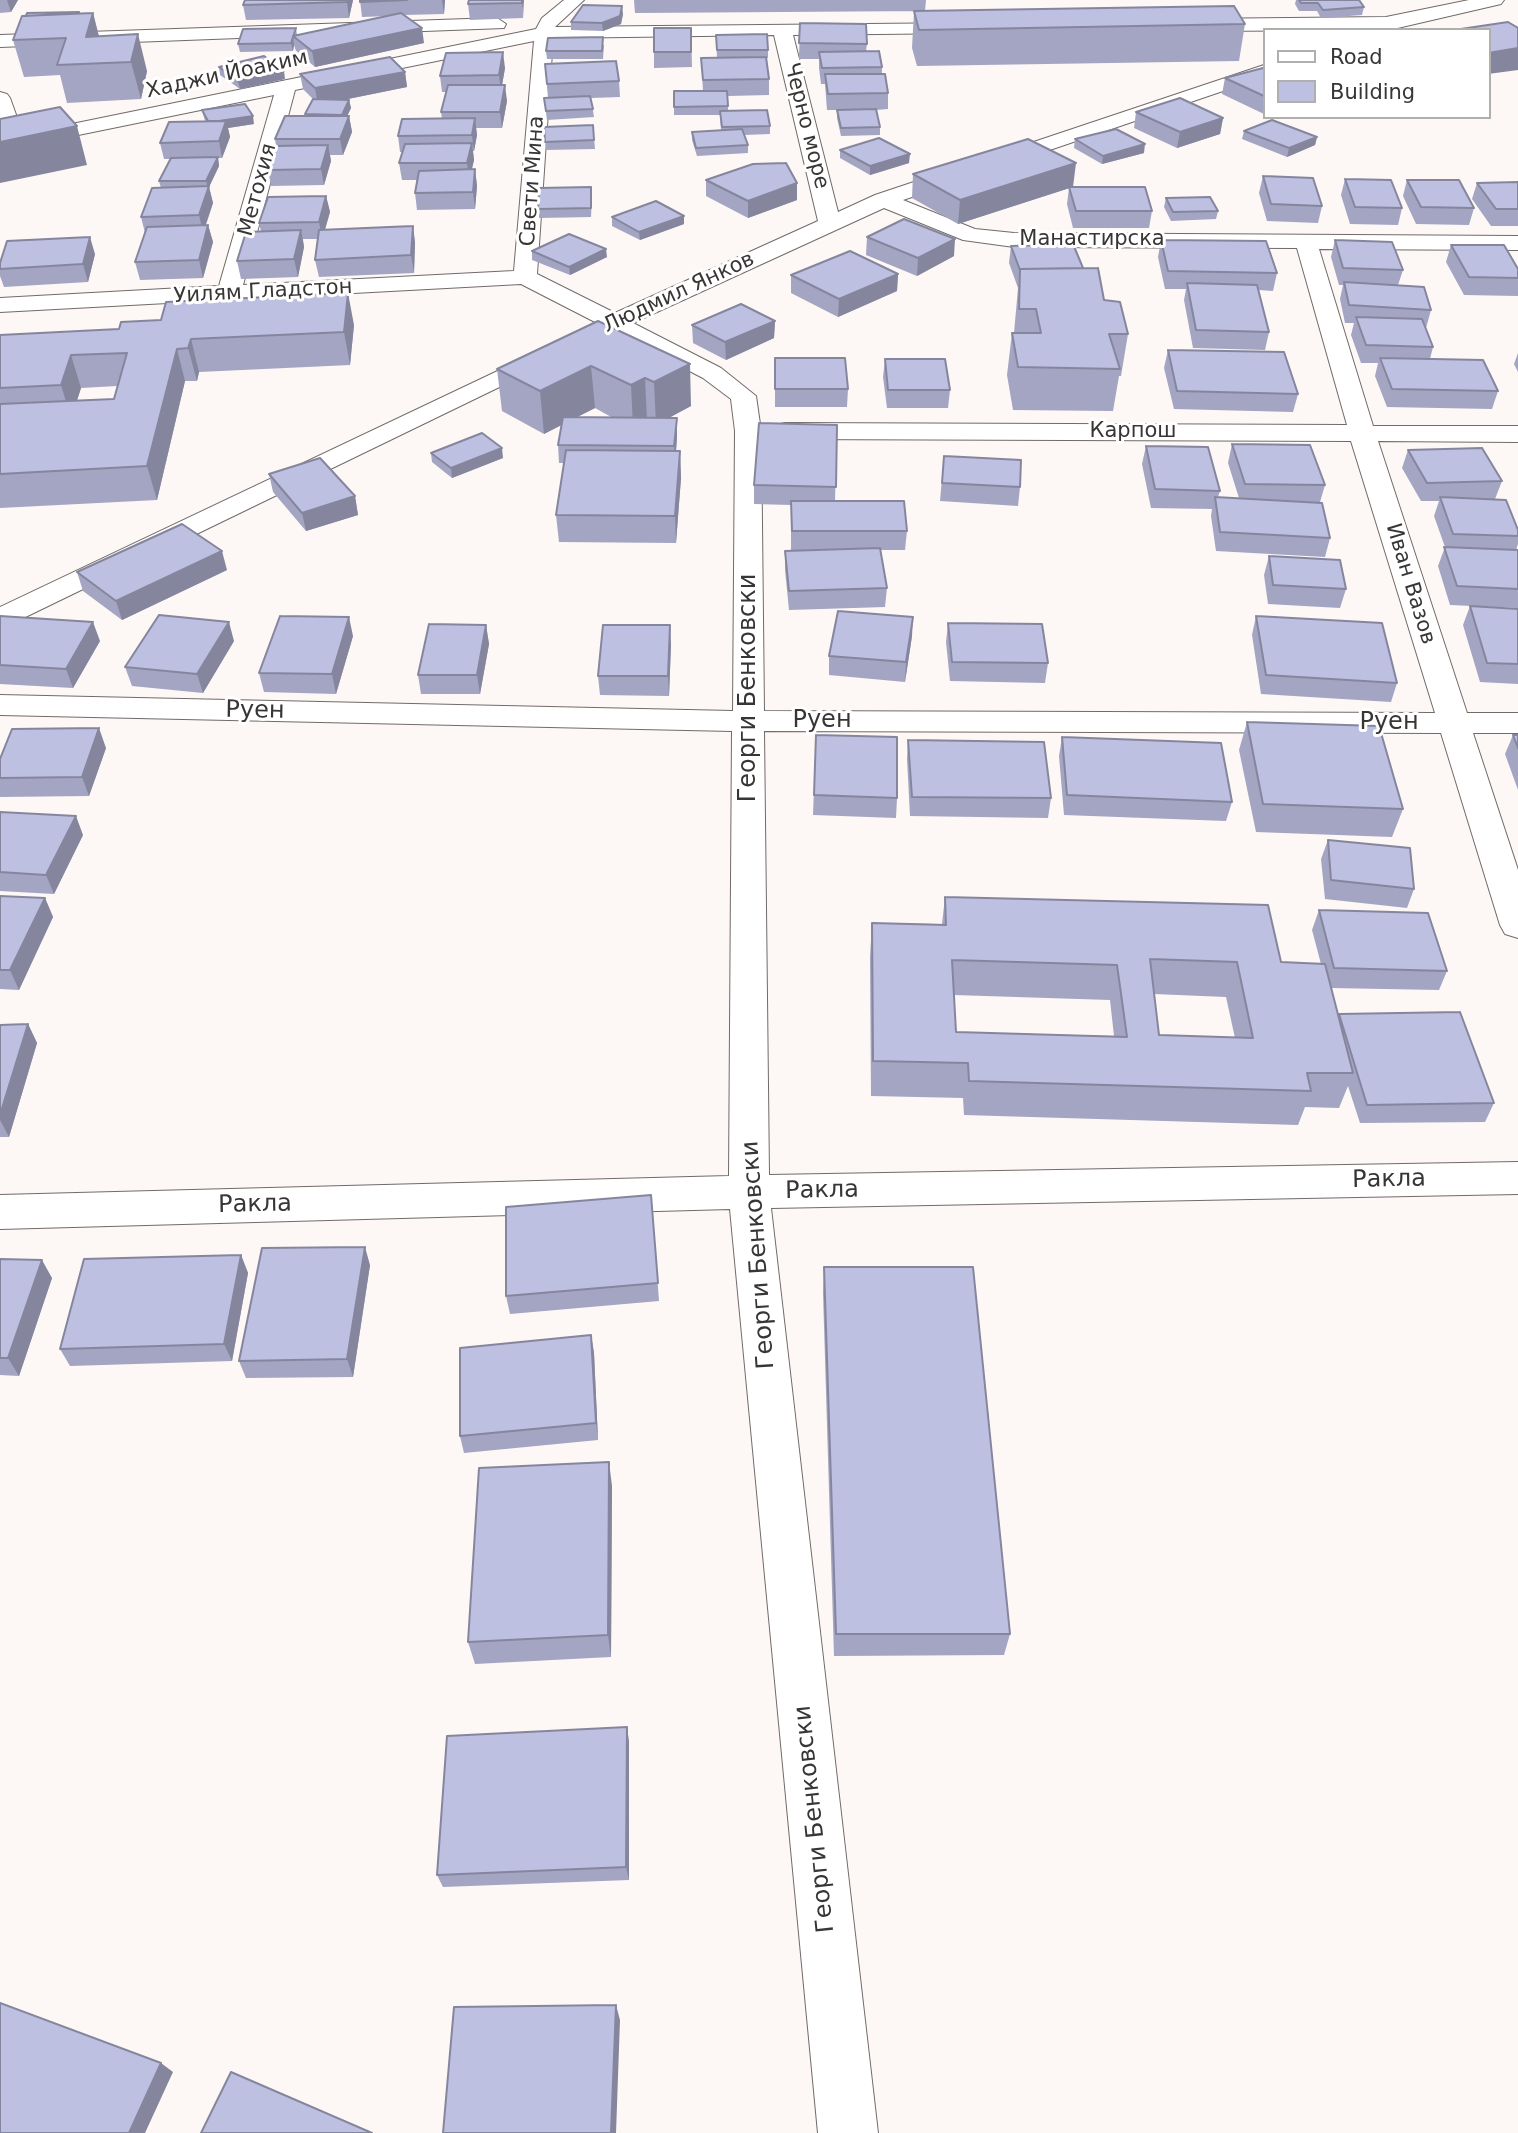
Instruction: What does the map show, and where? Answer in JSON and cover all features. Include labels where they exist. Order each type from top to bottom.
[{"type":"street","points":[[0,41],[546,28],[575,0]]},
{"type":"street","points":[[1381,26],[1395,11],[1395,0]]},
{"type":"street","points":[[1167,25],[1381,26],[1495,0]]},
{"type":"street","name":"Хаджи Йоаким","points":[[8,143],[286,86],[546,28],[782,29],[978,21]]},
{"type":"street","name":"Свети Мина","points":[[546,28],[525,277],[614,322]]},
{"type":"street","name":"Черно море","points":[[782,29],[830,223]]},
{"type":"street","name":"Людмил Янков","points":[[7,607],[614,322],[883,200],[1262,72]]},
{"type":"street","name":"Метохия","points":[[229,294],[286,86]]},
{"type":"street","points":[[0,98],[8,143]]},
{"type":"street","name":"Манастирска","points":[[883,200],[971,235],[1014,240],[1518,243]]},
{"type":"street","name":"Иван Вазов","points":[[1306,242],[1362,433],[1518,925]]},
{"type":"street","name":"Уилям Гладстон","points":[[0,305],[525,277]]},
{"type":"street","name":"Георги Бенковски","points":[[614,322],[712,373],[743,396],[748,431],[749,1192],[848,2133]]},
{"type":"street","name":"Карпош","points":[[748,431],[1518,434]]},
{"type":"street","name":"Руен","points":[[0,705],[750,721],[1518,723]]},
{"type":"street","name":"Ракла","points":[[0,1212],[749,1192],[1518,1178]]},
{"type":"building","points":[[245,0],[347,0],[347,2],[243,5]]},
{"type":"building","points":[[360,0],[407,0],[360,2]]},
{"type":"building","points":[[469,0],[522,0],[522,3],[468,4]]},
{"type":"building","points":[[1299,0],[1359,0],[1364,7],[1323,10],[1318,3],[1301,3]]},
{"type":"building","points":[[583,5],[622,6],[620,16],[602,23],[571,22]]},
{"type":"building","points":[[1234,6],[1245,24],[919,30],[914,11]]},
{"type":"building","points":[[27,13],[78,13],[26,16]]},
{"type":"building","points":[[93,13],[86,37],[138,34],[131,62],[57,65],[66,38],[13,40],[22,16]]},
{"type":"building","points":[[401,13],[422,28],[312,51],[293,36]]},
{"type":"building","points":[[1508,22],[1518,28],[1518,48],[1490,53],[1490,28],[1468,28]]},
{"type":"building","points":[[800,23],[866,24],[867,44],[799,43]]},
{"type":"building","points":[[296,28],[291,43],[238,44],[243,29]]},
{"type":"building","points":[[654,28],[691,28],[691,52],[654,52]]},
{"type":"building","points":[[767,34],[768,50],[717,50],[716,35]]},
{"type":"building","points":[[603,37],[602,51],[546,51],[548,38]]},
{"type":"building","points":[[879,51],[882,67],[822,68],[819,52]]},
{"type":"building","points":[[503,52],[499,75],[440,76],[446,53]]},
{"type":"building","points":[[264,56],[284,71],[238,81],[219,67]]},
{"type":"building","points":[[390,57],[405,72],[315,88],[300,74]]},
{"type":"building","points":[[766,57],[769,79],[703,80],[701,58]]},
{"type":"building","points":[[616,61],[619,81],[547,84],[545,64]]},
{"type":"building","points":[[1262,68],[1262,95],[1225,78]]},
{"type":"building","points":[[825,74],[885,74],[888,93],[828,94]]},
{"type":"building","points":[[448,85],[505,85],[500,112],[441,112]]},
{"type":"building","points":[[674,91],[727,91],[728,106],[674,107]]},
{"type":"building","points":[[590,96],[593,109],[546,111],[544,98]]},
{"type":"building","points":[[1180,98],[1223,118],[1180,132],[1136,112]]},
{"type":"building","points":[[313,99],[349,100],[342,115],[305,114]]},
{"type":"building","points":[[245,104],[253,116],[208,121],[202,110]]},
{"type":"building","points":[[60,107],[77,126],[0,142],[0,119]]},
{"type":"building","points":[[876,109],[880,127],[841,128],[837,110]]},
{"type":"building","points":[[767,110],[770,126],[722,127],[720,111]]},
{"type":"building","points":[[285,116],[349,116],[340,139],[275,139]]},
{"type":"building","points":[[475,118],[472,135],[398,136],[402,119]]},
{"type":"building","points":[[1272,120],[1317,137],[1289,148],[1244,131]]},
{"type":"building","points":[[226,121],[219,141],[160,143],[169,122]]},
{"type":"building","points":[[593,125],[594,140],[545,142],[544,127]]},
{"type":"building","points":[[742,129],[748,145],[696,148],[692,132]]},
{"type":"building","points":[[1116,129],[1145,144],[1103,156],[1075,139]]},
{"type":"building","points":[[879,138],[910,154],[870,166],[840,150]]},
{"type":"building","points":[[1028,139],[1076,163],[960,200],[913,174]]},
{"type":"building","points":[[472,143],[467,163],[399,163],[405,144]]},
{"type":"building","points":[[328,145],[321,169],[268,170],[276,146]]},
{"type":"building","points":[[218,157],[206,181],[159,181],[171,158]]},
{"type":"building","points":[[786,163],[797,183],[748,201],[706,180],[753,164]]},
{"type":"building","points":[[475,169],[473,192],[415,193],[419,171]]},
{"type":"building","points":[[1263,176],[1313,178],[1322,206],[1271,204]]},
{"type":"building","points":[[1345,179],[1391,180],[1402,208],[1355,207]]},
{"type":"building","points":[[1407,180],[1459,180],[1474,208],[1421,207]]},
{"type":"building","points":[[1518,182],[1518,209],[1496,209],[1477,183]]},
{"type":"building","points":[[209,186],[199,215],[141,217],[152,188]]},
{"type":"building","points":[[591,187],[591,208],[538,209],[539,188]]},
{"type":"building","points":[[1069,187],[1145,187],[1152,211],[1076,211]]},
{"type":"building","points":[[326,196],[319,222],[259,223],[268,197]]},
{"type":"building","points":[[1210,197],[1218,211],[1173,212],[1166,198]]},
{"type":"building","points":[[656,201],[684,216],[639,232],[612,217]]},
{"type":"building","points":[[904,219],[955,239],[918,258],[867,237]]},
{"type":"building","points":[[208,225],[199,260],[135,262],[147,227]]},
{"type":"building","points":[[413,226],[411,255],[315,260],[319,230]]},
{"type":"building","points":[[301,230],[294,259],[237,261],[246,232]]},
{"type":"building","points":[[569,234],[606,249],[569,267],[532,251]]},
{"type":"building","points":[[90,237],[83,264],[0,269],[7,241]]},
{"type":"building","points":[[1161,240],[1266,241],[1277,273],[1168,271]]},
{"type":"building","points":[[1335,240],[1392,242],[1403,270],[1343,268]]},
{"type":"building","points":[[1073,244],[1083,268],[1020,270],[1011,246]]},
{"type":"building","points":[[1451,245],[1504,245],[1518,269],[1518,278],[1469,277]]},
{"type":"building","points":[[850,251],[898,274],[839,299],[791,275]]},
{"type":"building","points":[[1098,268],[1104,300],[1120,302],[1128,334],[1109,334],[1120,369],[1018,367],[1012,333],[1041,333],[1036,309],[1019,309],[1020,269]]},
{"type":"building","points":[[1344,282],[1424,287],[1431,310],[1349,305]]},
{"type":"building","points":[[1187,283],[1257,285],[1269,332],[1196,330]]},
{"type":"building","points":[[348,293],[344,332],[191,339],[188,348],[177,349],[147,466],[0,474],[0,404],[114,399],[127,353],[71,355],[61,385],[0,388],[0,335],[119,329],[121,322],[161,320],[166,302]]},
{"type":"building","points":[[741,304],[775,321],[725,342],[692,325]]},
{"type":"building","points":[[1356,317],[1422,319],[1433,347],[1366,345]]},
{"type":"building","points":[[598,321],[690,364],[654,382],[645,378],[631,385],[591,366],[540,391],[497,369]]},
{"type":"building","points":[[1168,350],[1284,352],[1298,394],[1177,391]]},
{"type":"building","points":[[775,358],[845,358],[848,389],[775,389]]},
{"type":"building","points":[[1380,358],[1483,360],[1498,391],[1392,389]]},
{"type":"building","points":[[885,359],[945,359],[950,390],[888,390]]},
{"type":"building","points":[[563,417],[677,418],[674,446],[558,445]]},
{"type":"building","points":[[759,423],[837,425],[836,487],[754,485]]},
{"type":"building","points":[[482,433],[502,448],[451,468],[431,453]]},
{"type":"building","points":[[1232,444],[1310,445],[1325,485],[1245,484]]},
{"type":"building","points":[[1146,446],[1208,447],[1220,491],[1155,489]]},
{"type":"building","points":[[1482,448],[1502,481],[1427,483],[1408,450]]},
{"type":"building","points":[[566,450],[680,451],[675,516],[556,515]]},
{"type":"building","points":[[944,456],[1021,460],[1020,487],[942,483]]},
{"type":"building","points":[[320,458],[355,496],[302,513],[269,474]]},
{"type":"building","points":[[1215,497],[1322,503],[1330,538],[1220,532]]},
{"type":"building","points":[[1440,497],[1506,500],[1518,536],[1453,534]]},
{"type":"building","points":[[791,501],[904,501],[907,531],[792,531]]},
{"type":"building","points":[[182,524],[222,551],[116,601],[77,572]]},
{"type":"building","points":[[1444,547],[1518,550],[1518,589],[1457,586]]},
{"type":"building","points":[[880,548],[887,588],[789,591],[785,551]]},
{"type":"building","points":[[1269,556],[1340,560],[1346,589],[1273,585]]},
{"type":"building","points":[[1470,606],[1518,609],[1518,664],[1487,663]]},
{"type":"building","points":[[838,611],[913,617],[906,662],[829,656]]},
{"type":"building","points":[[159,615],[229,622],[197,674],[125,667]]},
{"type":"building","points":[[0,616],[93,622],[66,669],[0,665]]},
{"type":"building","points":[[280,616],[349,617],[332,674],[259,673]]},
{"type":"building","points":[[1256,616],[1382,623],[1397,683],[1266,675]]},
{"type":"building","points":[[948,623],[1042,624],[1048,663],[952,662]]},
{"type":"building","points":[[429,624],[486,625],[477,675],[418,675]]},
{"type":"building","points":[[603,625],[670,625],[668,676],[598,676]]},
{"type":"building","points":[[1247,722],[1379,726],[1403,809],[1263,804]]},
{"type":"building","points":[[99,728],[82,777],[0,778],[0,759],[12,729]]},
{"type":"building","points":[[816,735],[897,737],[897,798],[814,795]]},
{"type":"building","points":[[1513,735],[1518,735],[1518,748]]},
{"type":"building","points":[[1062,737],[1221,743],[1232,802],[1067,795]]},
{"type":"building","points":[[908,740],[1044,742],[1051,798],[912,797]]},
{"type":"building","points":[[0,812],[76,816],[46,875],[0,872]]},
{"type":"building","points":[[1328,840],[1410,848],[1414,889],[1331,880]]},
{"type":"building","points":[[0,896],[45,898],[10,970],[0,970]]},
{"type":"building","points":[[945,897],[1268,905],[1281,962],[1325,964],[1353,1073],[1307,1073],[1311,1091],[969,1081],[968,1063],[873,1061],[872,923],[946,925]],"holes":[[[1150,959],[1237,962],[1253,1038],[1159,1035]],[[952,960],[1117,965],[1127,1037],[956,1032]]]},
{"type":"building","points":[[1319,910],[1428,913],[1447,971],[1334,968]]},
{"type":"building","points":[[1460,1012],[1494,1103],[1367,1105],[1339,1014]]},
{"type":"building","points":[[28,1024],[0,1115],[0,1025]]},
{"type":"building","points":[[651,1195],[658,1283],[506,1296],[506,1207]]},
{"type":"building","points":[[365,1247],[347,1359],[239,1361],[262,1248]]},
{"type":"building","points":[[241,1255],[224,1344],[60,1349],[84,1259]]},
{"type":"building","points":[[0,1259],[42,1260],[8,1358],[0,1358]]},
{"type":"building","points":[[824,1267],[973,1267],[1010,1634],[836,1634]]},
{"type":"building","points":[[591,1335],[596,1423],[460,1436],[460,1348]]},
{"type":"building","points":[[609,1462],[608,1635],[468,1642],[479,1468]]},
{"type":"building","points":[[627,1727],[626,1867],[437,1875],[447,1736]]},
{"type":"building","points":[[0,2003],[161,2063],[129,2133],[0,2133]]},
{"type":"building","points":[[616,2005],[611,2133],[443,2133],[454,2007]]},
{"type":"building","points":[[231,2072],[372,2133],[201,2133]]}]
